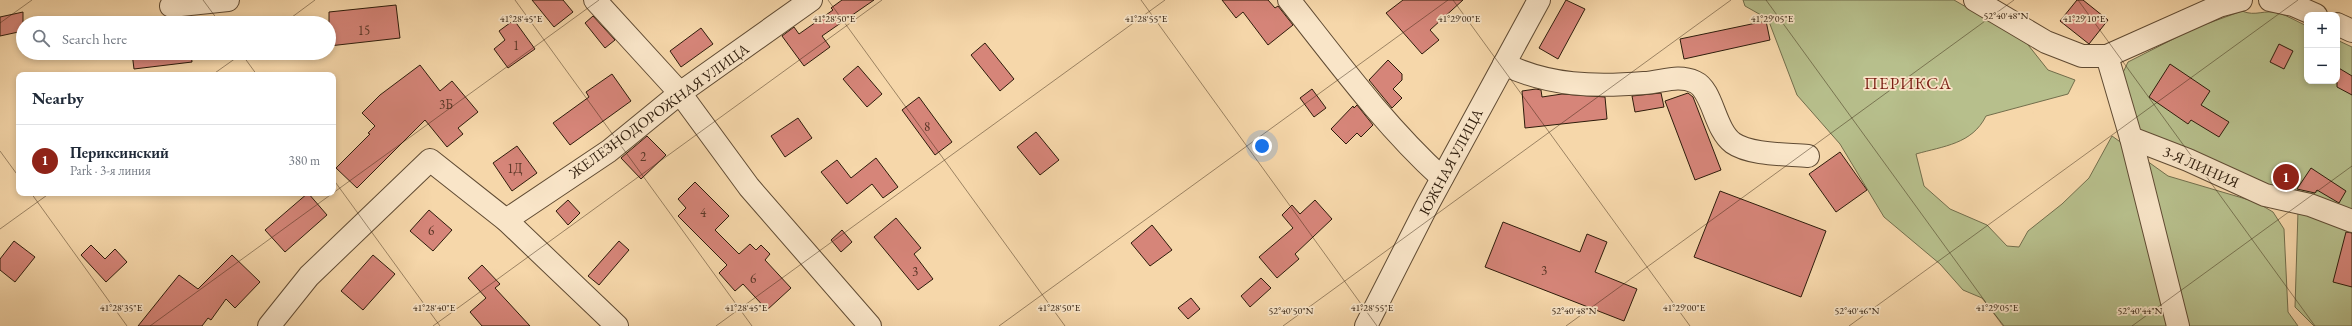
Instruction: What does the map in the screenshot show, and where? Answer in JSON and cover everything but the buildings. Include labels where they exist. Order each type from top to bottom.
[{"type":"street","points":[[171,6],[228,0]]},
{"type":"street","points":[[595,0],[680,93],[749,187],[870,326]]},
{"type":"street","name":"ЖЕЛЕЗНОДОРОЖНАЯ УЛИЦА","points":[[506,220],[610,151],[680,93],[811,0]]},
{"type":"street","points":[[1290,0],[1346,72],[1407,146],[1442,178]]},
{"type":"street","name":"ЮЖНАЯ УЛИЦА","points":[[1366,326],[1442,178],[1539,0]]},
{"type":"street","points":[[1975,0],[2046,42],[2082,56],[2107,56],[2219,6],[2241,0]]},
{"type":"street","points":[[2270,0],[2293,4],[2310,12]]},
{"type":"street","points":[[2340,25],[2352,31]]},
{"type":"street","points":[[2107,56],[2131,138],[2178,326]]},
{"type":"street","points":[[1504,64],[1528,75],[1577,85],[1645,83],[1678,78],[1696,82],[1705,93],[1720,129],[1734,143],[1756,151],[1808,156]]},
{"type":"street","name":"3-Я ЛИНИЯ","points":[[2131,138],[2161,149],[2264,195],[2310,205],[2352,221]]},
{"type":"street","points":[[2138,170],[2161,149]]},
{"type":"street","points":[[269,326],[309,276],[430,160],[506,220],[617,326]]},
{"type":"green space","points":[[1743,0],[1954,0],[2025,41],[2048,70],[2075,80],[2068,94],[1986,116],[1973,133],[1965,138],[1947,146],[1916,154],[1924,186],[1950,209],[1987,225],[2007,246],[2019,247],[2028,231],[2062,204],[2089,178],[2112,136],[2168,176],[2256,202],[2273,212],[2284,229],[2288,312],[2298,326],[2004,326],[1982,298],[1963,290],[1940,264],[1884,217],[1840,144],[1797,95],[1768,19],[1745,6]]},
{"type":"green space","points":[[2242,11],[2247,13],[2279,13],[2304,25],[2304,84],[2340,84],[2340,41],[2352,47],[2352,326],[2314,326],[2295,307],[2298,211],[2142,144],[2118,83],[2128,62],[2195,28]]},
{"type":"place","name":"Периксинский","points":[[2286,177]]},
{"type":"district","name":"ПЕРИКСА","points":[[1908,83]]}]
